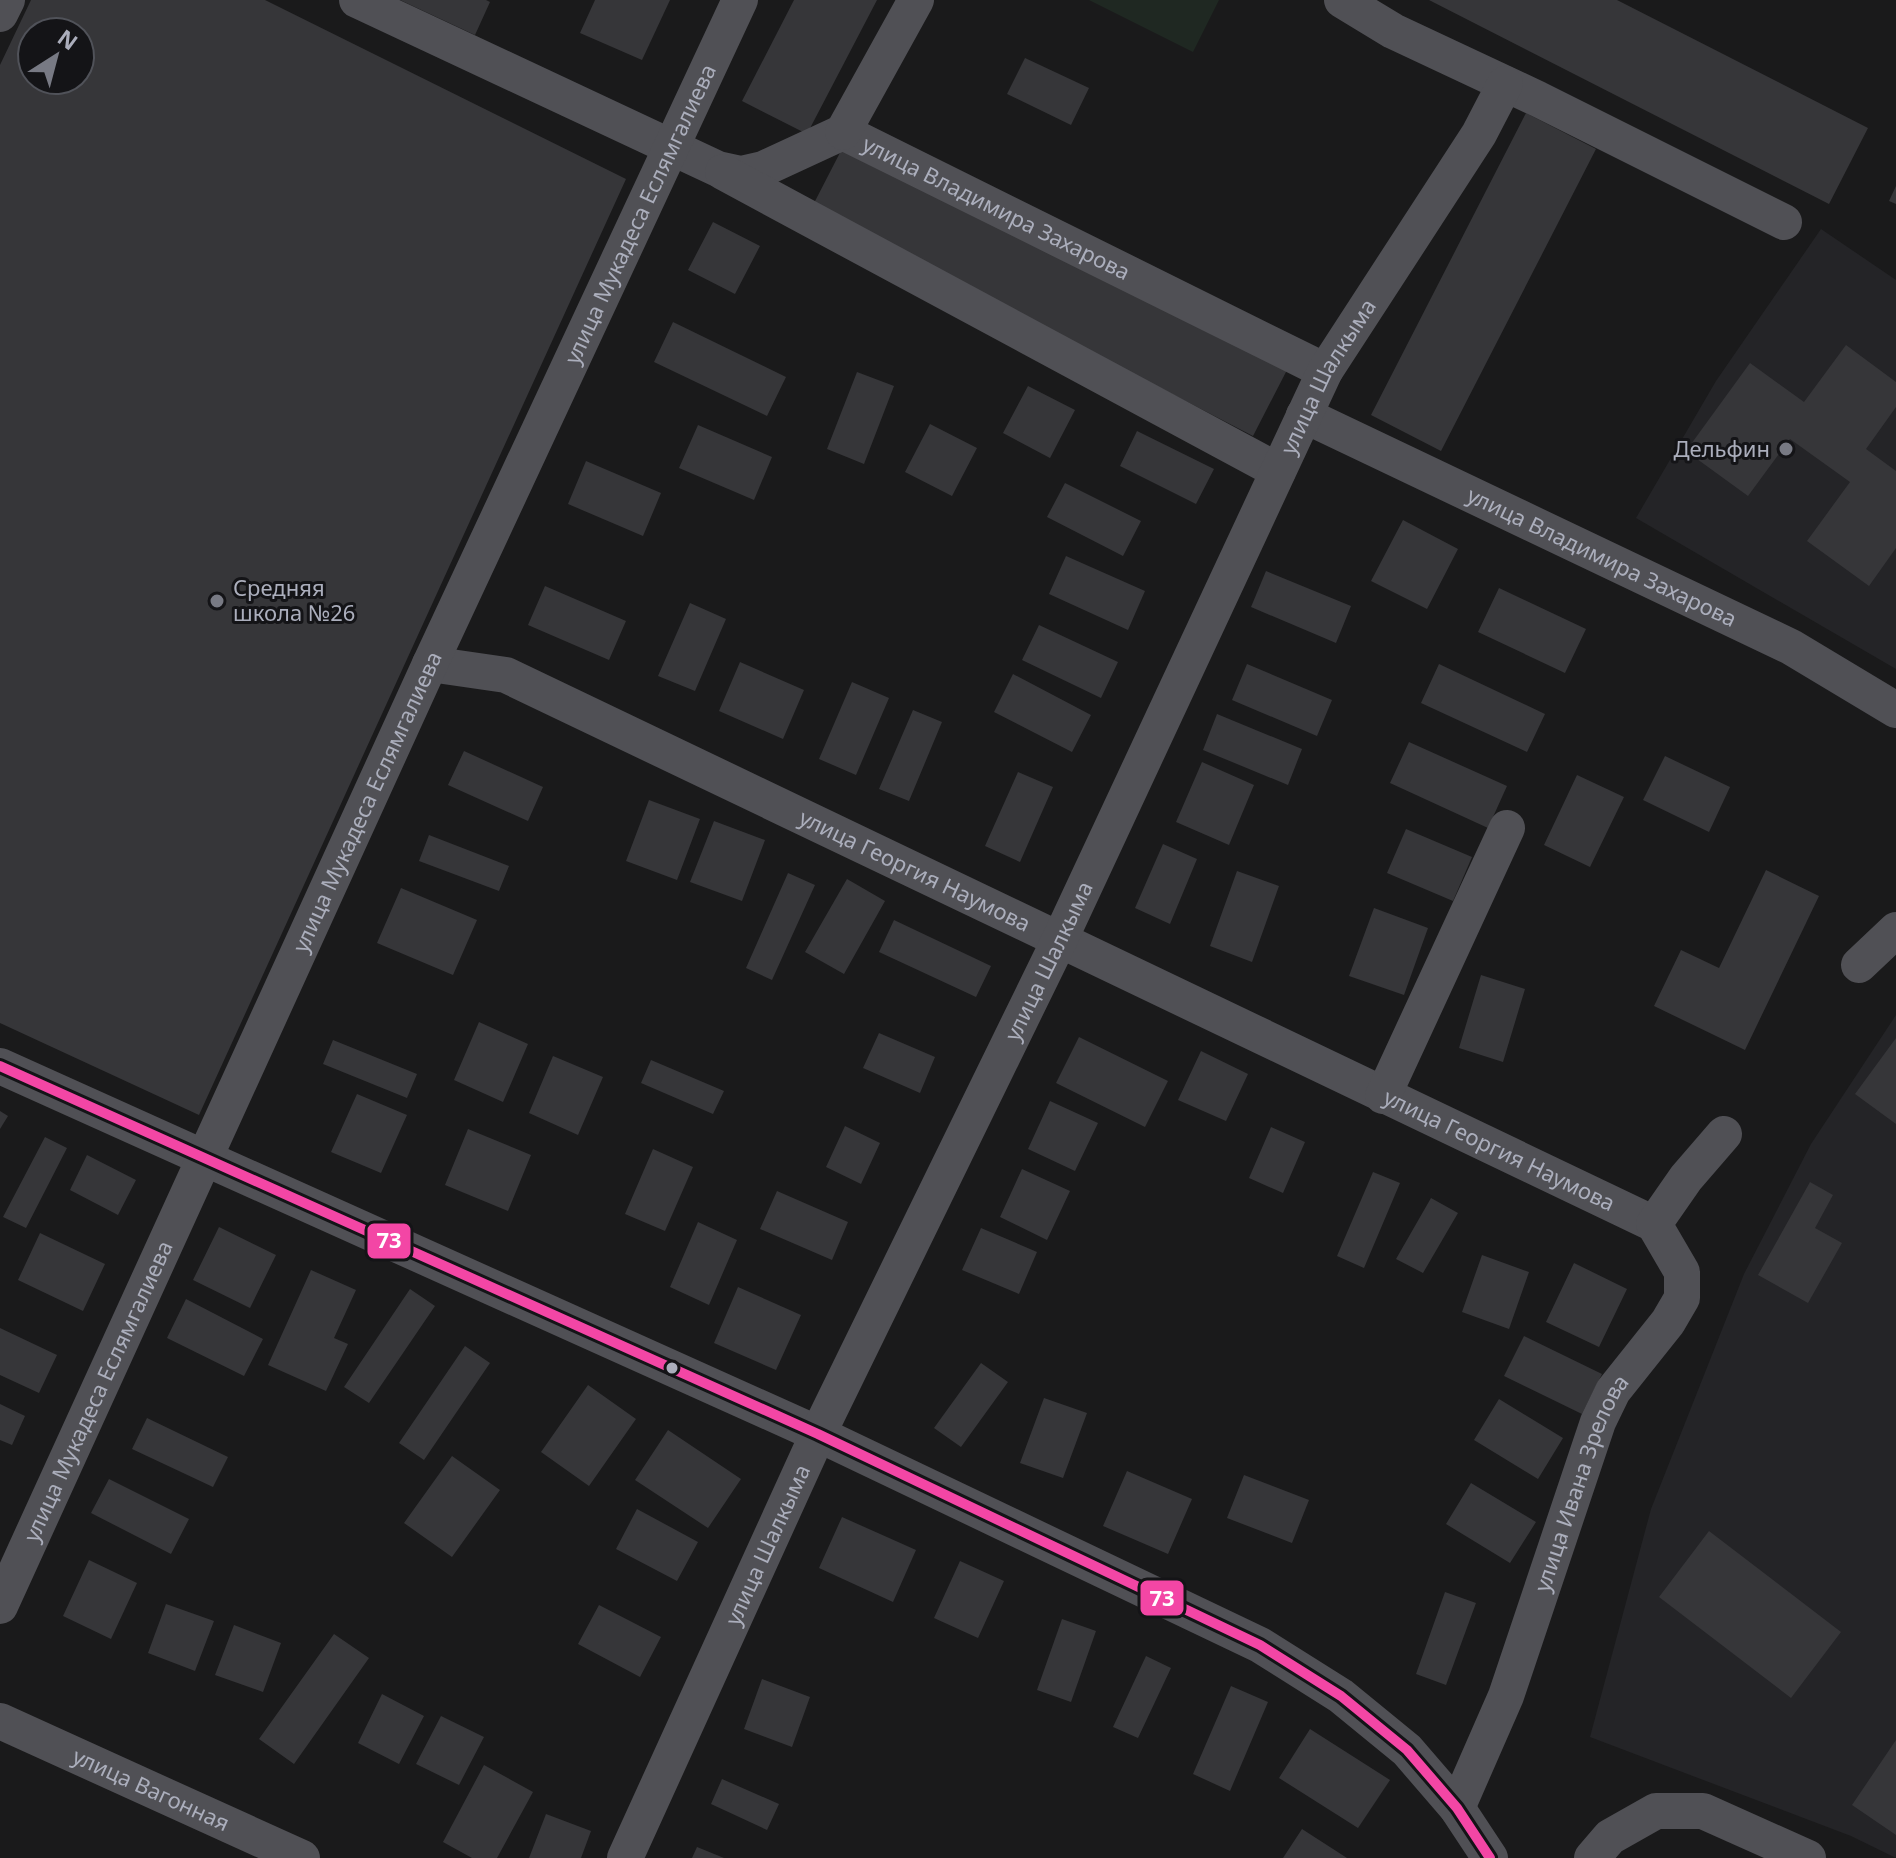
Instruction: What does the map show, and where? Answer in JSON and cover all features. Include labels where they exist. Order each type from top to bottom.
[{"type":"street","points":[[0,14],[7,0]]},
{"type":"street","name":"улица Владимира Захарова","points":[[357,0],[718,169],[741,174],[763,169],[843,132],[1325,371]]},
{"type":"street","name":"улица Мукадеса Еслямгалиева","points":[[0,1606],[430,664],[740,0]]},
{"type":"street","points":[[843,132],[916,0]]},
{"type":"street","points":[[1342,0],[1393,31],[1784,222]]},
{"type":"street","name":"улица Шалкыма","points":[[625,1858],[818,1434],[1059,941],[1325,371],[1479,134],[1505,84]]},
{"type":"street","points":[[718,169],[1278,471]]},
{"type":"street","name":"улица Владимира Захарова","points":[[1304,415],[1791,647],[1896,710]]},
{"type":"street","name":"улица Георгия Наумова","points":[[430,664],[506,675],[1654,1224]]},
{"type":"street","points":[[1383,1096],[1507,828]]},
{"type":"street","points":[[1859,965],[1896,930]]},
{"type":"street","points":[[0,1066],[818,1434],[1260,1645],[1341,1696],[1407,1750],[1457,1808],[1490,1858]]},
{"type":"street","points":[[1654,1224],[1686,1178],[1724,1134]]},
{"type":"street","name":"улица Ивана Зрелова","points":[[1457,1808],[1506,1696],[1598,1422],[1613,1391],[1668,1322],[1682,1298],[1682,1272],[1654,1224]]},
{"type":"street","name":"улица Вагонная","points":[[0,1721],[302,1858]]},
{"type":"street","points":[[1592,1858],[1610,1837],[1656,1811],[1703,1811],[1808,1858]]},
{"type":"shaded area","points":[[1089,0],[1219,0],[1193,52]]},
{"type":"shaded area","name":"Дельфин","points":[[1821,229],[1896,280],[1896,669],[1636,518],[1716,381]]},
{"type":"shaded area","points":[[1896,1015],[1896,1858],[1851,1836],[1590,1737],[1651,1509],[1744,1274],[1811,1144]]},
{"type":"building","name":"Средняя школа №26","points":[[31,0],[265,0],[626,179],[199,1115],[0,1023],[0,65],[16,31],[16,96],[96,96],[96,16],[23,16]]},
{"type":"building","points":[[400,0],[486,0],[490,2],[475,35]]},
{"type":"building","points":[[595,0],[670,0],[642,60],[580,33]]},
{"type":"building","points":[[794,0],[877,0],[807,134],[742,101]]},
{"type":"building","points":[[1429,0],[1617,0],[1868,128],[1829,204]]},
{"type":"building","points":[[1025,58],[1089,88],[1071,125],[1007,94]]},
{"type":"building","points":[[1526,113],[1596,149],[1441,451],[1371,415]]},
{"type":"building","points":[[846,141],[1287,370],[1253,436],[812,207]]},
{"type":"building","points":[[1896,186],[1896,204],[1889,201]]},
{"type":"building","points":[[713,222],[760,246],[735,294],[688,270]]},
{"type":"building","points":[[673,322],[786,377],[767,416],[654,362]]},
{"type":"building","points":[[1846,345],[1896,382],[1896,407],[1866,449],[1896,471],[1896,548],[1869,586],[1807,541],[1850,482],[1790,439],[1748,496],[1686,451],[1750,363],[1804,402]]},
{"type":"building","points":[[857,372],[894,386],[864,464],[827,449]]},
{"type":"building","points":[[1028,386],[1075,410],[1050,458],[1003,433]]},
{"type":"building","points":[[930,424],[977,448],[952,496],[905,472]]},
{"type":"building","points":[[698,425],[772,457],[754,500],[679,468]]},
{"type":"building","points":[[1137,431],[1214,469],[1196,504],[1120,466]]},
{"type":"building","points":[[586,461],[661,493],[643,536],[568,504]]},
{"type":"building","points":[[1065,483],[1141,521],[1123,556],[1047,517]]},
{"type":"building","points":[[1403,520],[1458,549],[1427,609],[1371,581]]},
{"type":"building","points":[[1066,556],[1145,591],[1128,630],[1049,594]]},
{"type":"building","points":[[1266,571],[1351,606],[1336,643],[1251,607]]},
{"type":"building","points":[[545,586],[626,621],[609,660],[528,625]]},
{"type":"building","points":[[1499,588],[1586,629],[1565,673],[1478,632]]},
{"type":"building","points":[[690,603],[726,619],[695,691],[658,676]]},
{"type":"building","points":[[1039,625],[1118,662],[1101,698],[1022,660]]},
{"type":"building","points":[[740,662],[804,690],[783,739],[719,711]]},
{"type":"building","points":[[1247,664],[1332,700],[1317,736],[1232,700]]},
{"type":"building","points":[[1439,664],[1545,714],[1527,752],[1421,703]]},
{"type":"building","points":[[1013,674],[1091,715],[1072,752],[994,712]]},
{"type":"building","points":[[852,682],[889,698],[856,775],[819,759]]},
{"type":"building","points":[[913,710],[942,722],[909,801],[879,789]]},
{"type":"building","points":[[1217,714],[1302,749],[1288,785],[1203,750]]},
{"type":"building","points":[[1409,742],[1507,786],[1488,828],[1390,783]]},
{"type":"building","points":[[464,751],[543,787],[528,821],[448,785]]},
{"type":"building","points":[[1665,756],[1730,787],[1709,832],[1643,800]]},
{"type":"building","points":[[1202,762],[1254,785],[1229,845],[1176,822]]},
{"type":"building","points":[[1018,772],[1053,787],[1020,862],[985,846]]},
{"type":"building","points":[[1577,775],[1624,797],[1590,867],[1544,845]]},
{"type":"building","points":[[649,800],[700,819],[677,880],[626,861]]},
{"type":"building","points":[[714,821],[765,840],[742,901],[690,882]]},
{"type":"building","points":[[1406,829],[1472,857],[1453,901],[1387,873]]},
{"type":"building","points":[[429,835],[509,866],[499,891],[419,861]]},
{"type":"building","points":[[1163,844],[1197,859],[1170,924],[1135,908]]},
{"type":"building","points":[[1766,870],[1819,896],[1745,1050],[1654,1006],[1681,950],[1719,968]]},
{"type":"building","points":[[1237,871],[1279,886],[1252,962],[1210,946]]},
{"type":"building","points":[[788,873],[815,885],[772,980],[746,968]]},
{"type":"building","points":[[847,879],[885,901],[844,974],[805,952]]},
{"type":"building","points":[[401,888],[477,920],[453,975],[377,943]]},
{"type":"building","points":[[1374,908],[1428,928],[1404,995],[1349,976]]},
{"type":"building","points":[[894,920],[991,966],[976,997],[879,952]]},
{"type":"building","points":[[1481,975],[1525,989],[1503,1062],[1459,1048]]},
{"type":"building","points":[[479,1022],[528,1044],[503,1102],[454,1080]]},
{"type":"building","points":[[879,1033],[935,1057],[920,1093],[863,1068]]},
{"type":"building","points":[[1079,1037],[1168,1081],[1145,1127],[1056,1083]]},
{"type":"building","points":[[1896,1038],[1896,1124],[1855,1094]]},
{"type":"building","points":[[333,1040],[417,1074],[407,1098],[323,1064]]},
{"type":"building","points":[[1201,1051],[1248,1074],[1226,1121],[1178,1100]]},
{"type":"building","points":[[553,1056],[603,1077],[578,1135],[529,1113]]},
{"type":"building","points":[[651,1060],[724,1091],[713,1114],[641,1083]]},
{"type":"building","points":[[357,1094],[407,1115],[381,1173],[331,1152]]},
{"type":"building","points":[[1050,1101],[1098,1123],[1075,1171],[1028,1149]]},
{"type":"building","points":[[0,1111],[8,1116],[0,1129]]},
{"type":"building","points":[[845,1126],[880,1143],[861,1184],[826,1167]]},
{"type":"building","points":[[1271,1127],[1305,1142],[1283,1193],[1249,1178]]},
{"type":"building","points":[[468,1129],[531,1155],[508,1211],[445,1185]]},
{"type":"building","points":[[45,1137],[67,1148],[26,1228],[3,1217]]},
{"type":"building","points":[[653,1149],[693,1167],[665,1231],[625,1214]]},
{"type":"building","points":[[87,1155],[136,1180],[118,1215],[70,1190]]},
{"type":"building","points":[[1022,1169],[1070,1191],[1047,1240],[1000,1217]]},
{"type":"building","points":[[1373,1172],[1400,1183],[1364,1268],[1337,1256]]},
{"type":"building","points":[[1810,1182],[1833,1195],[1815,1228],[1842,1243],[1808,1303],[1758,1275]]},
{"type":"building","points":[[777,1191],[848,1222],[832,1260],[760,1229]]},
{"type":"building","points":[[1431,1198],[1458,1213],[1423,1273],[1396,1259]]},
{"type":"building","points":[[698,1222],[737,1240],[709,1305],[670,1287]]},
{"type":"building","points":[[219,1227],[276,1255],[250,1308],[193,1280]]},
{"type":"building","points":[[981,1228],[1037,1252],[1019,1294],[962,1270]]},
{"type":"building","points":[[40,1233],[105,1264],[83,1311],[18,1280]]},
{"type":"building","points":[[1482,1255],[1529,1272],[1509,1329],[1462,1312]]},
{"type":"building","points":[[1574,1263],[1627,1289],[1599,1347],[1546,1322]]},
{"type":"building","points":[[311,1270],[356,1290],[334,1338],[348,1344],[326,1391],[268,1365]]},
{"type":"building","points":[[738,1287],[801,1315],[776,1370],[714,1343]]},
{"type":"building","points":[[410,1289],[435,1306],[369,1403],[344,1387]]},
{"type":"building","points":[[186,1299],[263,1339],[244,1376],[167,1338]]},
{"type":"building","points":[[0,1328],[57,1355],[39,1393],[0,1375]]},
{"type":"building","points":[[1524,1336],[1602,1374],[1582,1414],[1504,1376]]},
{"type":"building","points":[[465,1346],[490,1363],[424,1460],[399,1443]]},
{"type":"building","points":[[981,1363],[1008,1382],[961,1447],[934,1428]]},
{"type":"building","points":[[588,1385],[636,1419],[589,1486],[541,1452]]},
{"type":"building","points":[[1044,1398],[1087,1413],[1063,1478],[1020,1463]]},
{"type":"building","points":[[1499,1399],[1563,1438],[1538,1479],[1474,1440]]},
{"type":"building","points":[[0,1404],[25,1416],[12,1445],[0,1440]]},
{"type":"building","points":[[147,1418],[228,1457],[213,1487],[132,1449]]},
{"type":"building","points":[[668,1430],[741,1479],[708,1528],[635,1480]]},
{"type":"building","points":[[452,1456],[500,1490],[452,1557],[404,1523]]},
{"type":"building","points":[[1127,1471],[1192,1499],[1168,1554],[1103,1526]]},
{"type":"building","points":[[1244,1475],[1309,1500],[1292,1543],[1227,1518]]},
{"type":"building","points":[[109,1479],[189,1519],[171,1554],[91,1513]]},
{"type":"building","points":[[1471,1483],[1536,1522],[1510,1563],[1446,1524]]},
{"type":"building","points":[[637,1509],[698,1542],[677,1581],[616,1549]]},
{"type":"building","points":[[842,1517],[916,1550],[893,1602],[819,1568]]},
{"type":"building","points":[[1709,1531],[1841,1632],[1791,1698],[1659,1597]]},
{"type":"building","points":[[89,1560],[137,1583],[111,1639],[63,1616]]},
{"type":"building","points":[[960,1561],[1004,1581],[978,1638],[934,1618]]},
{"type":"building","points":[[1445,1592],[1476,1603],[1446,1685],[1416,1674]]},
{"type":"building","points":[[166,1604],[214,1621],[195,1671],[148,1653]]},
{"type":"building","points":[[599,1605],[661,1637],[640,1677],[578,1644]]},
{"type":"building","points":[[1062,1619],[1096,1631],[1071,1702],[1037,1690]]},
{"type":"building","points":[[234,1625],[281,1643],[263,1692],[215,1675]]},
{"type":"building","points":[[334,1634],[369,1658],[294,1764],[259,1739]]},
{"type":"building","points":[[1146,1656],[1171,1668],[1138,1738],[1113,1727]]},
{"type":"building","points":[[762,1679],[810,1697],[792,1747],[744,1729]]},
{"type":"building","points":[[1231,1686],[1268,1702],[1230,1791],[1193,1774]]},
{"type":"building","points":[[382,1694],[424,1716],[399,1764],[358,1743]]},
{"type":"building","points":[[441,1716],[484,1737],[459,1785],[416,1764]]},
{"type":"building","points":[[1310,1729],[1390,1780],[1358,1828],[1279,1778]]},
{"type":"building","points":[[1896,1740],[1896,1835],[1852,1805]]},
{"type":"building","points":[[484,1765],[533,1792],[497,1858],[472,1858],[443,1842]]},
{"type":"building","points":[[722,1779],[779,1804],[767,1830],[711,1804]]},
{"type":"building","points":[[546,1814],[591,1831],[581,1858],[529,1858]]},
{"type":"building","points":[[1302,1829],[1347,1858],[1283,1858]]},
{"type":"building","points":[[697,1847],[724,1858],[692,1858]]},
{"type":"transit line","name":"73","points":[[0,1066],[818,1434],[1260,1645],[1341,1696],[1407,1750],[1457,1808],[1490,1858]]},
{"type":"place","name":"Дельфин","points":[[1786,449]]},
{"type":"place","name":"Средняя школа №26","points":[[217,601]]}]
